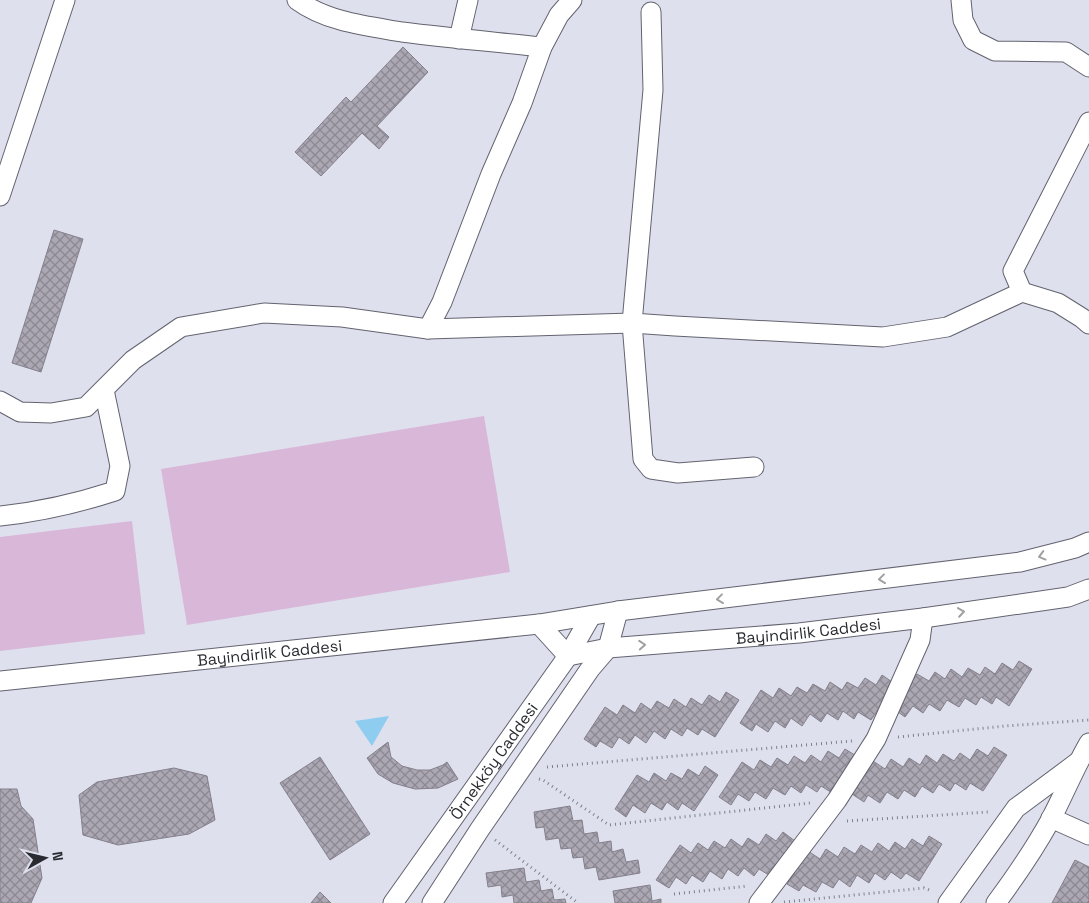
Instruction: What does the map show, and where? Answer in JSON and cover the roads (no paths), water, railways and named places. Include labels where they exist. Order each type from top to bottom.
[{"type":"street","points":[[0,196],[65,0]]},
{"type":"street","points":[[297,0],[326,16],[366,26],[458,39],[542,47]]},
{"type":"street","points":[[458,39],[468,0]]},
{"type":"street","points":[[428,329],[442,302],[491,174],[522,103],[542,47],[559,15],[572,0]]},
{"type":"street","points":[[961,0],[963,20],[973,40],[995,51],[1066,52],[1089,68]]},
{"type":"street","points":[[651,12],[653,90],[632,323],[643,459],[651,469],[678,472],[754,466]]},
{"type":"street","points":[[1022,292],[1013,271],[1089,122]]},
{"type":"street","points":[[0,400],[20,412],[51,413],[86,407],[133,360],[181,327],[264,313],[342,317],[428,329],[632,323],[883,337],[947,327],[1022,292],[1058,303],[1089,324]]},
{"type":"street","points":[[0,516],[29,513],[115,491],[120,466],[104,390]]},
{"type":"street","name":"Bayindirlik Caddesi","points":[[0,682],[539,624],[618,611],[1020,562],[1075,548],[1089,542]]},
{"type":"street","name":"Bayindirlik Caddesi","points":[[568,656],[608,648],[799,633],[923,618],[1068,597],[1089,589]]},
{"type":"street","name":"Örnekköy Caddesi","points":[[432,903],[480,829],[590,669],[608,648],[618,611]]},
{"type":"street","name":"Örnekköy Caddesi","points":[[392,903],[568,656],[591,616]]},
{"type":"street","points":[[759,903],[837,800],[876,739],[920,640],[923,618]]},
{"type":"street","points":[[539,624],[568,656]]},
{"type":"street","points":[[996,903],[1014,879],[1051,818],[1089,743]]},
{"type":"street","points":[[949,901],[1016,808],[1078,762]]},
{"type":"street","points":[[1051,818],[1089,835]]},
{"type":"water","points":[[389,716],[372,746],[355,721]]}]
